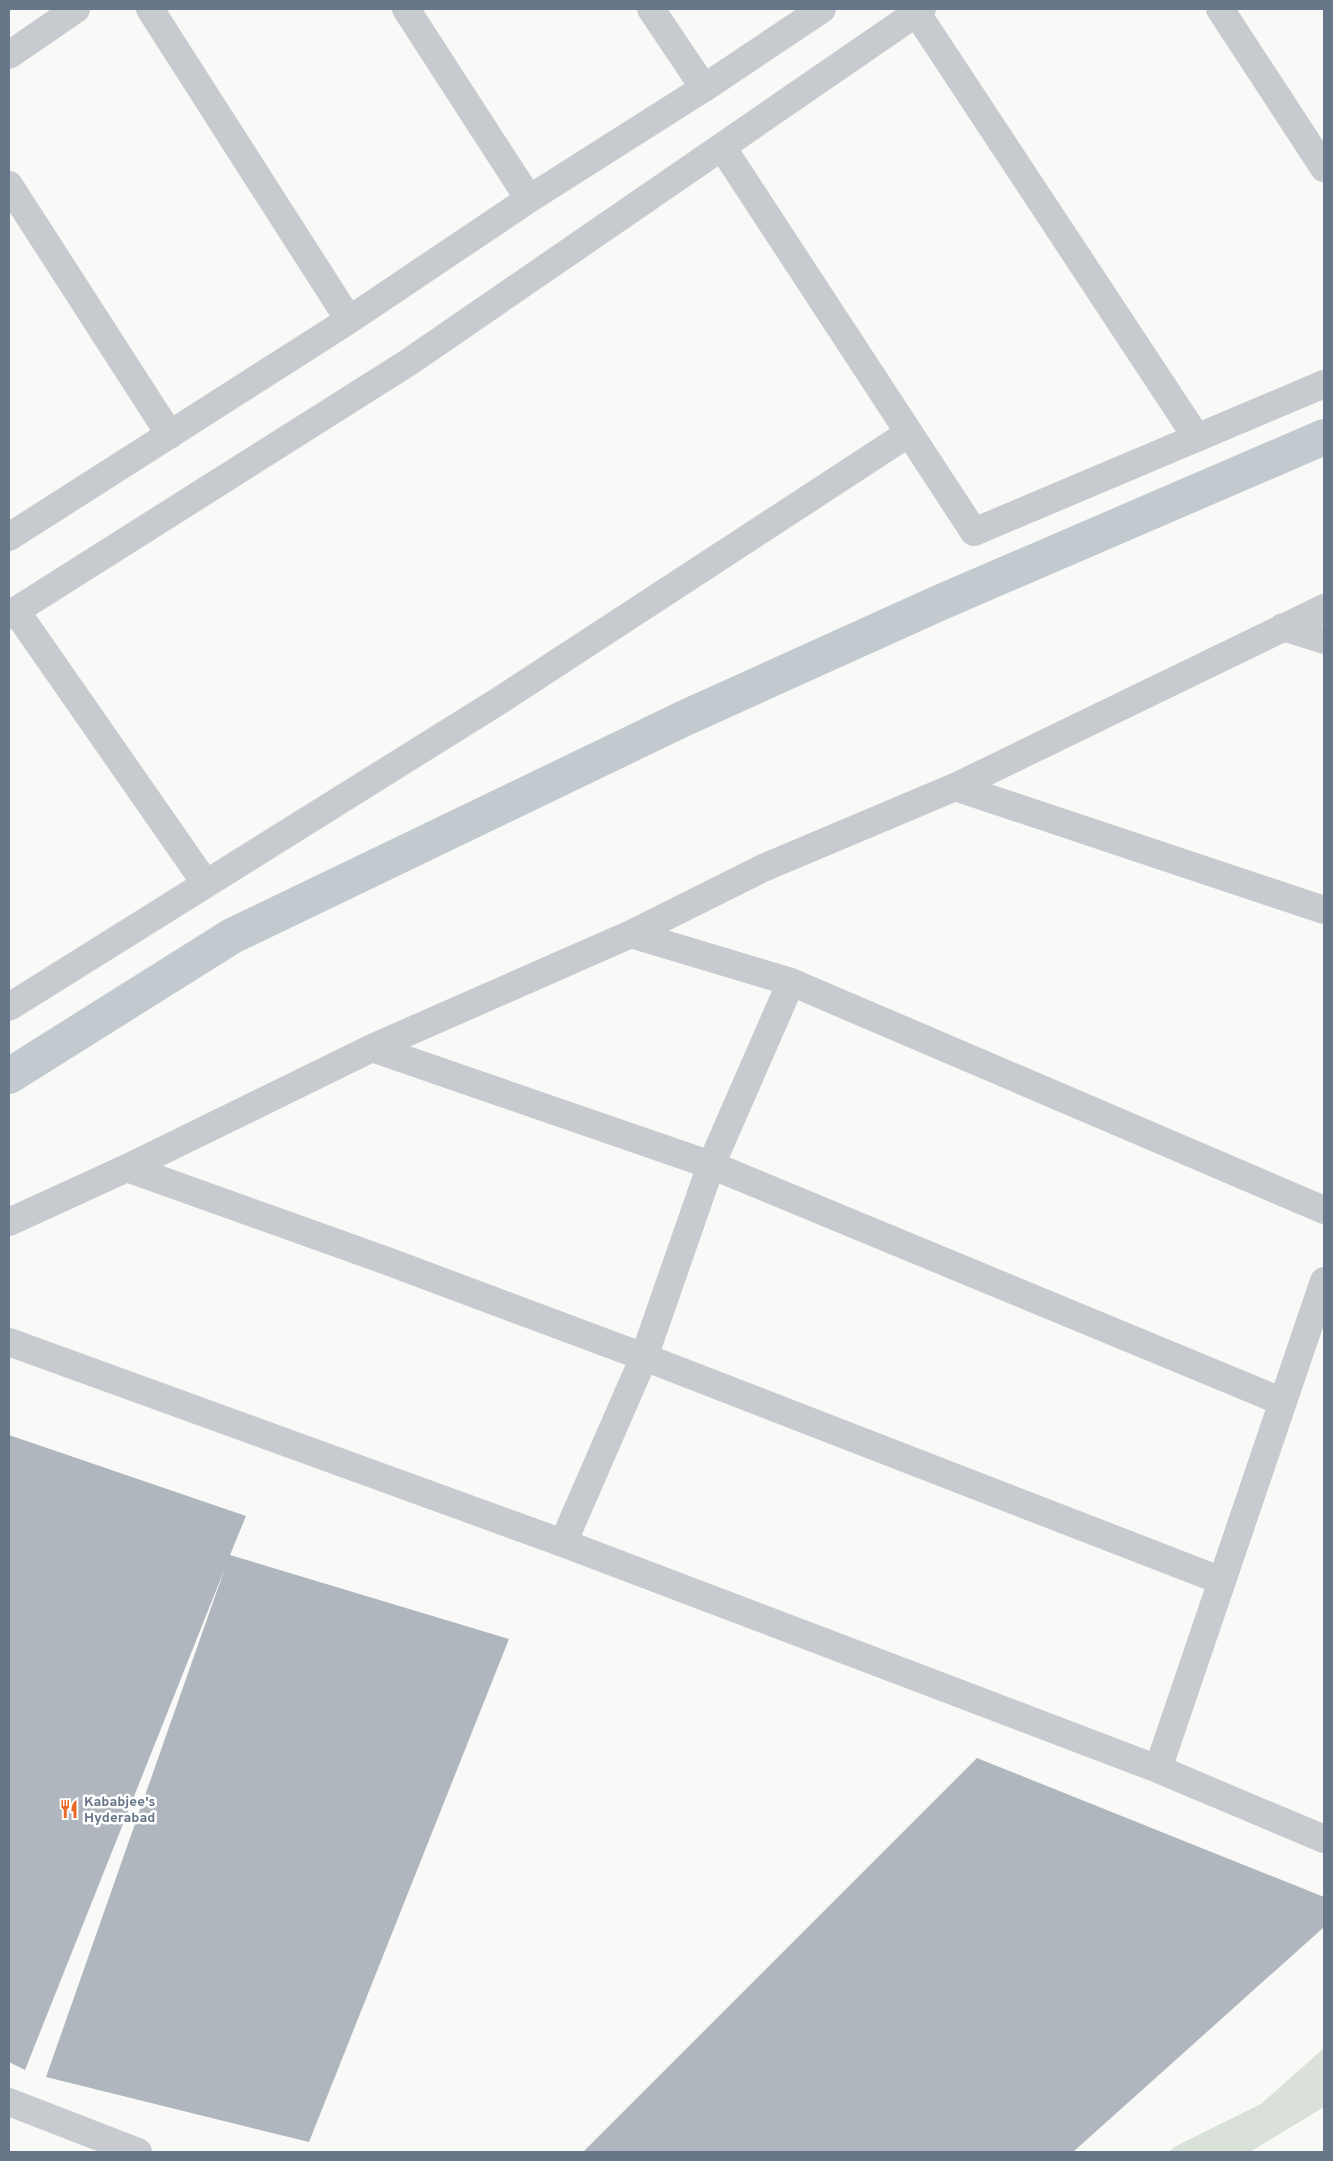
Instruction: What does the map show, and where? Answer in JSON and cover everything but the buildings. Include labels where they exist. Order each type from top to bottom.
[{"type":"street","points":[[9,55],[76,9]]},
{"type":"street","points":[[150,9],[349,320]]},
{"type":"street","points":[[406,9],[529,198]]},
{"type":"street","points":[[651,9],[704,88]]},
{"type":"street","points":[[9,537],[349,320],[529,198],[704,88],[822,9]]},
{"type":"street","points":[[1220,9],[1324,168]]},
{"type":"street","points":[[206,884],[12,613],[409,362],[919,10],[1196,438]]},
{"type":"street","points":[[722,147],[974,532],[1324,384]]},
{"type":"street","points":[[9,185],[170,435]]},
{"type":"street","points":[[9,1007],[505,697],[909,433]]},
{"type":"street","points":[[9,1222],[127,1168],[372,1048],[631,934],[763,868],[955,787],[1324,608]]},
{"type":"street","points":[[1283,627],[1324,640]]},
{"type":"street","points":[[955,787],[1324,910]]},
{"type":"street","points":[[631,934],[791,982],[1324,1210]]},
{"type":"street","points":[[563,1542],[644,1357],[712,1165],[791,982]]},
{"type":"street","points":[[372,1048],[712,1165],[1283,1402]]},
{"type":"street","points":[[127,1168],[387,1261],[644,1357],[1222,1581]]},
{"type":"street","points":[[1158,1770],[1324,1282]]},
{"type":"street","points":[[9,1342],[563,1542],[1158,1770],[1324,1839]]},
{"type":"street","points":[[9,2102],[138,2152]]},
{"type":"shaded area","points":[[1324,2048],[1324,2107],[1250,2152],[1168,2152],[1176,2146],[1261,2104]]},
{"type":"waterway","points":[[9,1076],[232,936],[687,717],[939,603],[1324,437]]},
{"type":"place","name":"Kababjee's Hyderabad","points":[[69,1809]]}]
